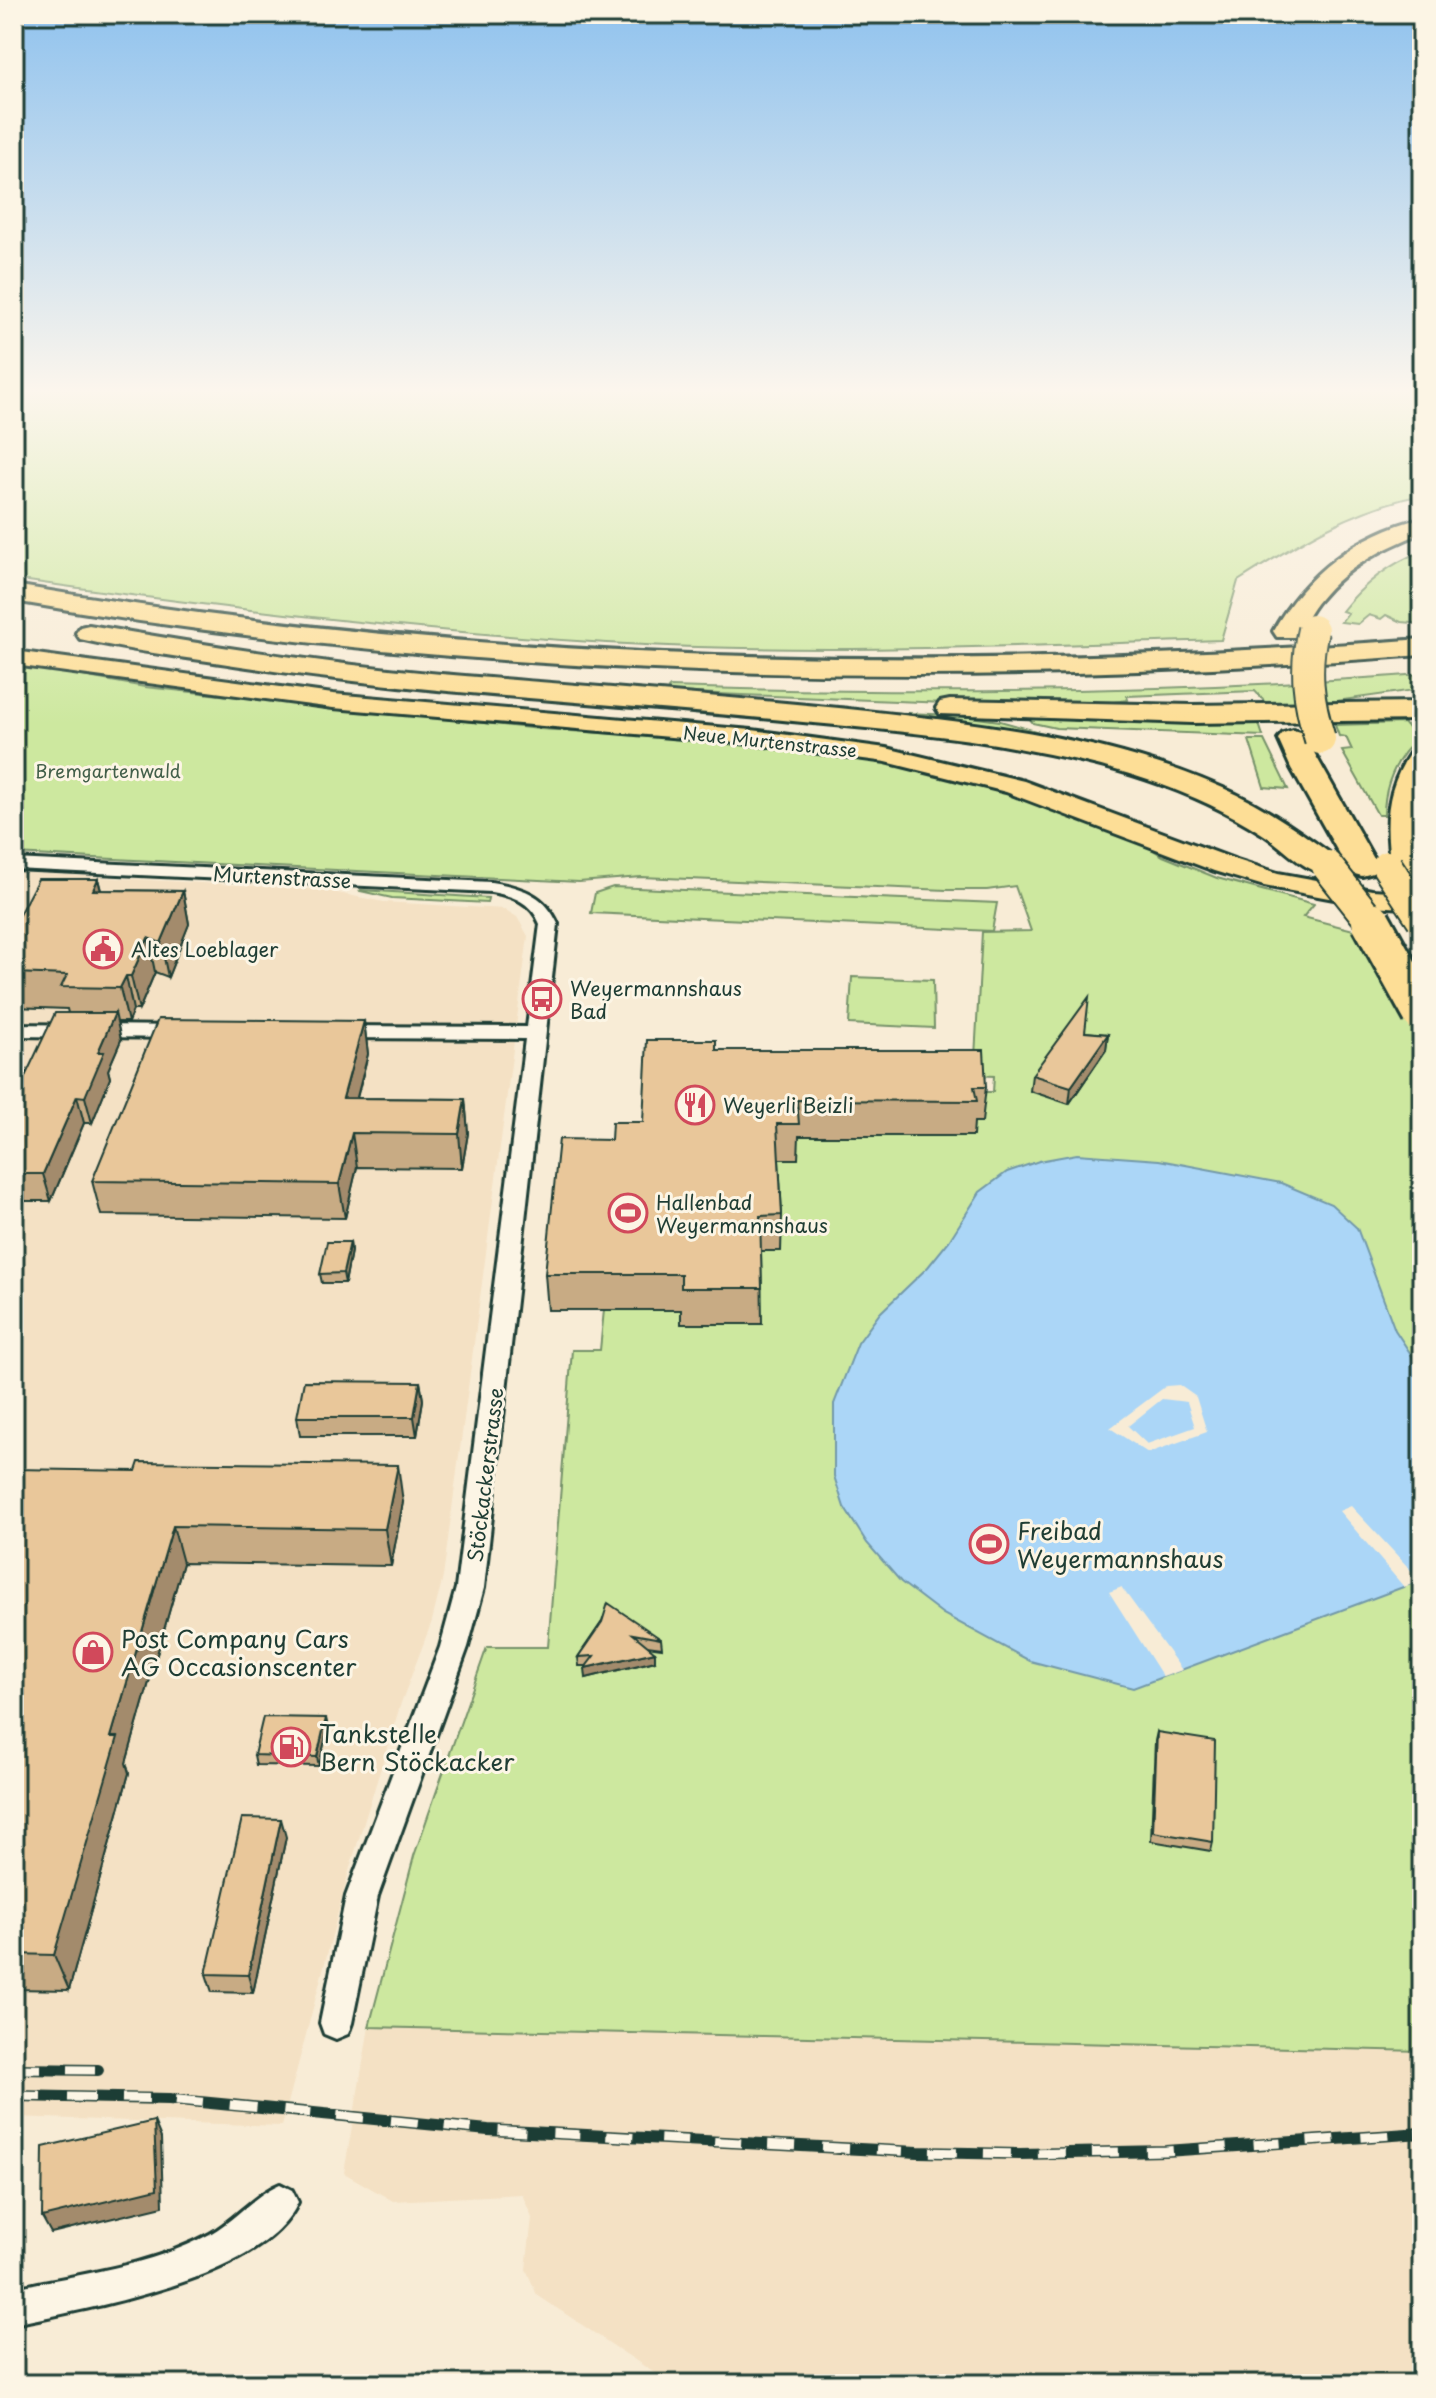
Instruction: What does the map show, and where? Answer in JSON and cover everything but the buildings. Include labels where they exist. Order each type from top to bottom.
[{"type":"highway","points":[[1299,631],[1308,593],[1343,563],[1392,536],[1422,525]]},
{"type":"highway","points":[[1422,542],[1387,558],[1347,584],[1299,631],[1279,662],[1279,686],[1306,739],[1422,919]]},
{"type":"highway","points":[[14,593],[213,624],[360,640],[494,652],[725,664],[918,668],[1072,666],[1232,660],[1422,647]]},
{"type":"highway","points":[[14,610],[152,632],[346,654],[498,667],[706,679],[865,683],[1078,682],[1422,664]]},
{"type":"highway","points":[[67,629],[319,669],[888,723],[1010,739],[1093,755],[1167,776],[1233,803],[1285,833],[1335,880],[1370,919],[1422,1013]]},
{"type":"highway","points":[[518,688],[857,705],[1061,711],[1275,714],[1422,711]]},
{"type":"highway","points":[[1422,756],[1406,785],[1385,866],[1422,979]]},
{"type":"highway","points":[[1385,866],[1422,911]]},
{"type":"main road","name":"Neue Murtenstrasse","points":[[14,647],[178,680]]},
{"type":"main road","name":"Neue Murtenstrasse","points":[[14,658],[370,705],[738,736],[886,755],[1015,786],[1224,865],[1274,880],[1335,880]]},
{"type":"main road","points":[[14,668],[44,663]]},
{"type":"main road","points":[[1335,880],[1422,901]]},
{"type":"street","name":"Murtenstrasse","points":[[14,864],[491,887],[526,895],[543,910]]},
{"type":"street","name":"Stöckackerstrasse","points":[[336,2023],[362,1896],[449,1661],[467,1601],[476,1550],[550,935],[543,910]]},
{"type":"street","points":[[14,1030],[207,1032]]},
{"type":"street","points":[[315,1032],[538,1033]]},
{"type":"street","points":[[14,2306],[159,2273],[203,2258],[246,2234],[280,2202]]},
{"type":"shaded area","points":[[14,872],[322,890],[384,902],[504,909],[517,917],[528,936],[443,1577],[432,1621],[401,1703],[349,1871],[282,2126],[14,2117]]},
{"type":"shaded area","points":[[369,2027],[1422,2051],[1422,2384],[671,2384],[537,2295],[526,2269],[532,2218],[522,2194],[393,2201],[344,2173]]},
{"type":"green space","points":[[14,500],[1402,500],[1326,529],[1238,581],[1221,640],[991,647],[684,647],[532,638],[310,617],[14,579]]},
{"type":"green space","points":[[1422,551],[1422,606],[1415,607],[1422,613],[1422,624],[1401,622],[1386,615],[1381,619],[1369,615],[1358,624],[1341,622],[1348,613],[1342,611],[1368,583],[1388,568]]},
{"type":"green space","name":"Freibad Weyermannshaus","points":[[14,664],[145,687],[540,729],[727,741],[885,762],[1032,799],[1127,834],[1163,856],[1217,878],[1314,904],[1303,917],[1373,935],[1422,1028],[1422,2051],[369,2027],[414,1856],[487,1647],[548,1647],[572,1350],[600,1350],[604,1310],[548,1310],[562,1175],[760,1251],[776,1159],[798,1159],[796,1136],[970,1122],[981,1092],[993,1092],[994,1076],[974,1075],[982,932],[1031,931],[1015,886],[947,890],[641,877],[579,882],[14,854]]},
{"type":"green space","points":[[1422,674],[1422,689],[1272,710],[1255,691],[1127,696],[1128,700],[1069,708],[669,692],[668,689],[1046,691],[1234,685]]},
{"type":"green space","points":[[833,710],[955,715],[1000,721],[1140,760],[1208,786]]},
{"type":"green space","points":[[1029,718],[1258,721],[1263,736],[1056,728],[1033,723]]},
{"type":"green space","points":[[1404,723],[1412,733],[1422,734],[1399,760],[1387,792],[1384,815],[1378,815],[1342,751],[1352,750],[1346,737],[1339,736],[1335,725]]},
{"type":"green space","points":[[1249,740],[1264,740],[1288,789],[1264,787]]},
{"type":"green space","points":[[613,887],[997,903],[992,931],[591,913],[595,893]]},
{"type":"green space","points":[[360,891],[488,898],[487,903],[392,898]]},
{"type":"green space","points":[[852,977],[933,980],[934,1028],[849,1024]]},
{"type":"water","points":[[1077,1154],[1159,1160],[1281,1183],[1331,1204],[1357,1228],[1395,1330],[1422,1371],[1422,1580],[1133,1688],[1030,1661],[943,1614],[901,1582],[867,1543],[844,1507],[834,1476],[834,1404],[858,1343],[880,1313],[928,1267],[949,1241],[980,1192],[1007,1172],[1039,1161]]},
{"type":"pier","points":[[1179,1385],[1196,1397],[1207,1432],[1148,1453],[1110,1428],[1166,1386]],"holes":[[[1162,1399],[1187,1402],[1195,1427],[1147,1444],[1128,1426]]]},
{"type":"pier","points":[[1351,1506],[1421,1581],[1404,1587],[1339,1511]]},
{"type":"pier","points":[[1122,1587],[1182,1670],[1163,1677],[1109,1592]]},
{"type":"railway","points":[[14,2069],[98,2070]]},
{"type":"railway","points":[[14,2096],[169,2099],[488,2130],[918,2152],[1020,2154],[1166,2151],[1422,2133]]},
{"type":"place","name":"Altes Loeblager","points":[[103,949]]},
{"type":"place","name":"Weyermannshaus Bad","points":[[542,999]]},
{"type":"place","name":"Weyerli Beizli","points":[[695,1105]]},
{"type":"place","name":"Hallenbad Weyermannshaus","points":[[628,1213]]},
{"type":"place","name":"Freibad Weyermannshaus","points":[[989,1544]]},
{"type":"place","name":"Post Company Cars AG Occasionscenter","points":[[93,1652]]},
{"type":"place","name":"Tankstelle Bern Stöckacker","points":[[291,1747]]},
{"type":"park label","name":"Bremgartenwald","points":[[108,770]]}]
